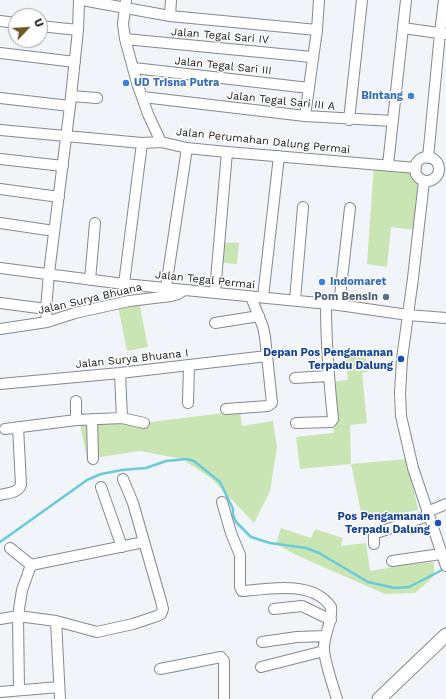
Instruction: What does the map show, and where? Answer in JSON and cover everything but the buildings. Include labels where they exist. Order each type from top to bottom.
[{"type":"main road","points":[[379,699],[446,635]]},
{"type":"street","points":[[47,322],[46,309],[49,273],[71,101],[80,0],[125,3],[170,16],[317,30]]},
{"type":"street","points":[[170,16],[171,0]]},
{"type":"street","points":[[305,116],[320,0]]},
{"type":"street","points":[[349,120],[362,0]]},
{"type":"street","points":[[388,165],[406,0]]},
{"type":"street","points":[[428,158],[443,33],[444,0]]},
{"type":"street","name":"Jalan Perumahan Dalung Permai","points":[[125,3],[123,24],[125,39],[148,114],[161,142],[187,148],[416,168]]},
{"type":"street","points":[[48,27],[78,30]]},
{"type":"street","points":[[403,28],[443,33]]},
{"type":"street","name":"Jalan Tegal Sari IV","points":[[125,39],[312,57]]},
{"type":"street","points":[[0,53],[75,62]]},
{"type":"street","name":"Jalan Tegal Sari III","points":[[134,68],[309,88]]},
{"type":"street","name":"Jalan Tegal Sari III A","points":[[143,97],[305,116],[349,120],[393,121]]},
{"type":"street","points":[[0,98],[71,101],[97,98]]},
{"type":"street","points":[[0,130],[66,137],[161,142]]},
{"type":"street","points":[[124,284],[142,142]]},
{"type":"street","points":[[166,287],[187,148]]},
{"type":"street","points":[[215,292],[228,152]]},
{"type":"street","points":[[263,298],[279,156]]},
{"type":"street","points":[[428,158],[436,162],[442,171],[434,179],[424,181],[416,174],[416,168],[420,160],[428,158]]},
{"type":"street","points":[[0,159],[63,166]]},
{"type":"street","points":[[424,181],[414,278],[402,359],[400,393],[401,416],[413,468],[446,565]]},
{"type":"street","points":[[0,189],[59,197]]},
{"type":"street","points":[[295,300],[303,206]]},
{"type":"street","points":[[339,305],[350,208]]},
{"type":"street","points":[[0,223],[54,231]]},
{"type":"street","points":[[90,280],[95,223]]},
{"type":"street","name":"Jalan Tegal Permai","points":[[0,268],[49,273],[124,284],[215,292],[250,297],[295,300],[408,315],[446,318]]},
{"type":"street","name":"Jalan Surya Bhuana","points":[[0,329],[47,322],[75,313],[129,301],[171,296],[184,290]]},
{"type":"street","points":[[226,409],[268,406],[272,401],[265,337],[259,316],[250,297]]},
{"type":"street","points":[[0,303],[46,309]]},
{"type":"street","points":[[296,423],[331,422],[333,420],[328,376],[326,304]]},
{"type":"street","points":[[215,323],[259,316]]},
{"type":"street","name":"Jalan Surya Bhuana I","points":[[0,384],[120,374],[267,356]]},
{"type":"street","points":[[188,402],[189,365]]},
{"type":"street","points":[[120,374],[122,418]]},
{"type":"street","points":[[295,378],[328,376]]},
{"type":"street","points":[[76,401],[76,420]]},
{"type":"street","points":[[5,429],[92,419],[122,418],[144,423]]},
{"type":"street","points":[[92,419],[93,459]]},
{"type":"street","points":[[0,495],[16,491],[21,485],[18,427]]},
{"type":"street","points":[[0,619],[18,616],[56,621],[97,632],[133,624],[161,614],[163,609],[133,503],[123,479]]},
{"type":"street","points":[[101,487],[122,546]]},
{"type":"street","points":[[222,502],[231,533],[240,555],[240,587],[242,591],[245,592],[272,588],[295,588],[318,595],[331,607],[331,620],[326,636],[324,650],[332,684],[338,699]]},
{"type":"street","points":[[374,544],[374,536],[376,533],[428,514],[446,504]]},
{"type":"street","points":[[31,565],[144,542]]},
{"type":"street","points":[[10,548],[31,565]]},
{"type":"street","points":[[392,561],[441,554]]},
{"type":"street","points":[[19,690],[18,616],[22,590],[31,565]]},
{"type":"street","points":[[274,609],[302,606],[331,620]]},
{"type":"street","points":[[56,621],[60,699]]},
{"type":"street","points":[[262,642],[297,637],[326,636]]},
{"type":"street","points":[[261,667],[324,650]]},
{"type":"street","points":[[160,669],[222,657],[224,661],[224,699]]},
{"type":"street","points":[[3,694],[19,690],[34,694],[59,687]]},
{"type":"green space","points":[[374,164],[421,169],[415,230],[391,227],[387,267],[367,264]]},
{"type":"green space","points":[[215,242],[239,243],[237,264],[213,262]]},
{"type":"green space","points":[[139,302],[148,347],[127,351],[118,306]]},
{"type":"green space","points":[[365,351],[368,372],[362,373],[367,423],[350,425],[351,464],[300,469],[296,437],[334,433],[327,382],[348,380],[345,353]]},
{"type":"green space","points":[[240,411],[242,426],[273,421],[277,447],[270,491],[254,523],[212,479],[182,459],[140,451],[87,459],[80,424],[107,418],[151,422]]},
{"type":"green space","points":[[407,459],[418,510],[363,521],[351,464]]},
{"type":"green space","points":[[281,528],[311,538],[315,529],[343,538],[341,546],[366,543],[370,571],[434,562],[434,576],[415,593],[385,594],[296,555],[276,544]]},
{"type":"waterway","points":[[0,542],[87,480],[101,474],[146,468],[166,461],[187,459],[194,461],[220,482],[233,509],[233,515],[236,522],[251,537],[270,543],[306,548],[319,553],[368,582],[395,588],[409,587],[444,569]]},
{"type":"place","name":"UD Trisna Putra","points":[[126,83]]},
{"type":"place","name":"Bintang","points":[[411,96]]},
{"type":"place","name":"Indomaret","points":[[322,282]]},
{"type":"place","name":"Pom Bensin","points":[[386,297]]},
{"type":"place","name":"Depan Pos Pengamanan Terpadu Dalung","points":[[401,359]]},
{"type":"place","name":"Pos Pengamanan Terpadu Dalung","points":[[438,523]]}]
